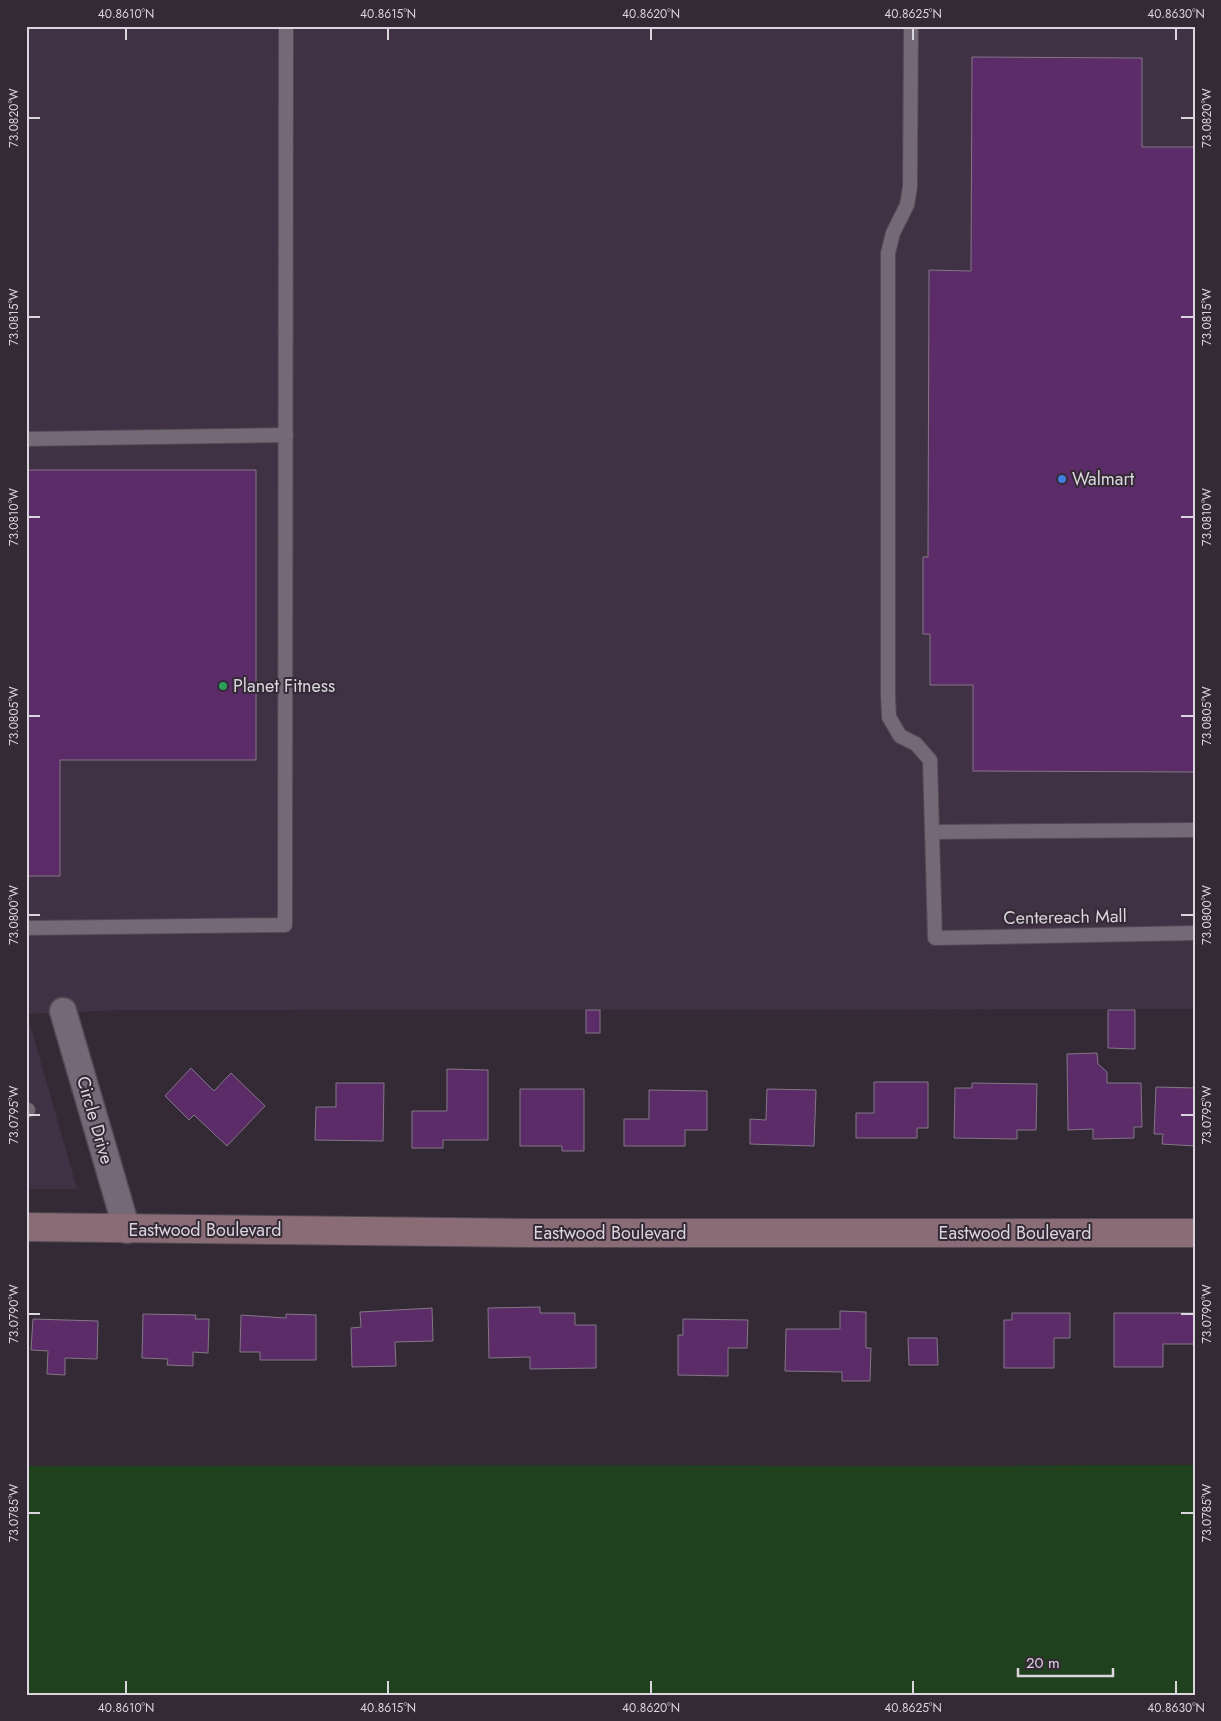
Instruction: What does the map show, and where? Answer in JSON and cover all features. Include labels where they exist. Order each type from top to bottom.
[{"type":"street","name":"Circle Drive","points":[[63,1010],[127,1230]]},
{"type":"street","name":"Eastwood Boulevard","points":[[26,1227],[127,1230],[532,1233],[1195,1232]]},
{"type":"lane","points":[[26,928],[285,925],[286,26]]},
{"type":"lane","points":[[911,26],[910,187],[907,205],[893,233],[888,253],[888,696],[890,717],[900,736],[916,744],[930,760],[932,832],[1195,830]]},
{"type":"lane","points":[[26,439],[286,435]]},
{"type":"lane","name":"Centereach Mall","points":[[932,832],[935,938],[1195,933]]},
{"type":"shaded area","points":[[26,26],[1195,26],[1195,1009],[122,1010],[27,1014],[77,1189],[26,1189]]},
{"type":"green space","points":[[1195,1465],[1195,1695],[26,1695],[26,1466]]},
{"type":"building","name":"Walmart","points":[[972,57],[1142,58],[1142,147],[1195,147],[1195,772],[973,771],[973,685],[930,685],[930,634],[923,634],[923,557],[928,557],[929,270],[971,271]]},
{"type":"building","points":[[26,470],[256,470],[256,760],[60,760],[60,876],[26,876]]},
{"type":"building","points":[[586,1010],[600,1010],[600,1033],[586,1033]]},
{"type":"building","points":[[1108,1010],[1135,1010],[1135,1049],[1108,1048]]},
{"type":"building","points":[[1097,1053],[1098,1064],[1107,1072],[1107,1083],[1141,1083],[1142,1127],[1134,1127],[1134,1138],[1093,1139],[1093,1129],[1068,1130],[1067,1054]]},
{"type":"building","points":[[191,1068],[214,1091],[231,1073],[265,1106],[227,1146],[194,1115],[189,1120],[165,1096]]},
{"type":"building","points":[[447,1069],[488,1070],[488,1140],[443,1140],[443,1148],[412,1148],[412,1111],[447,1111]]},
{"type":"building","points":[[874,1082],[928,1082],[928,1128],[917,1128],[917,1138],[856,1138],[856,1113],[874,1113]]},
{"type":"building","points":[[336,1083],[384,1083],[383,1141],[315,1140],[316,1107],[336,1107]]},
{"type":"building","points":[[972,1083],[1037,1084],[1036,1130],[1017,1130],[1017,1139],[954,1138],[955,1088],[972,1088]]},
{"type":"building","points":[[1156,1087],[1195,1088],[1195,1146],[1162,1144],[1163,1134],[1154,1134]]},
{"type":"building","points":[[520,1089],[584,1089],[584,1151],[562,1151],[562,1146],[520,1146]]},
{"type":"building","points":[[767,1089],[816,1090],[814,1146],[750,1144],[750,1119],[766,1120]]},
{"type":"building","points":[[649,1090],[707,1091],[707,1130],[685,1130],[685,1146],[624,1146],[624,1119],[649,1119]]},
{"type":"building","points":[[540,1307],[540,1313],[575,1313],[575,1325],[596,1325],[596,1368],[530,1369],[530,1357],[489,1358],[488,1308]]},
{"type":"building","points":[[432,1308],[433,1341],[395,1342],[396,1366],[352,1367],[351,1328],[361,1327],[360,1312]]},
{"type":"building","points":[[840,1311],[866,1312],[866,1348],[871,1348],[870,1381],[842,1381],[842,1372],[785,1371],[786,1329],[840,1329]]},
{"type":"building","points":[[1012,1313],[1070,1313],[1070,1338],[1054,1338],[1054,1368],[1004,1368],[1004,1320],[1012,1320]]},
{"type":"building","points":[[1114,1313],[1194,1313],[1194,1344],[1163,1344],[1163,1367],[1114,1367]]},
{"type":"building","points":[[143,1314],[196,1315],[195,1319],[209,1319],[208,1353],[193,1352],[193,1366],[167,1365],[168,1359],[142,1358]]},
{"type":"building","points":[[286,1314],[316,1315],[316,1360],[260,1360],[260,1352],[240,1352],[241,1315],[286,1318]]},
{"type":"building","points":[[33,1319],[98,1321],[97,1359],[65,1358],[65,1375],[47,1374],[48,1351],[31,1350]]},
{"type":"building","points":[[683,1319],[748,1320],[747,1348],[728,1348],[728,1376],[678,1375],[678,1335],[683,1335]]},
{"type":"building","points":[[908,1338],[937,1338],[938,1365],[909,1365]]},
{"type":"place","name":"Walmart","points":[[1062,479]]},
{"type":"place","name":"Planet Fitness","points":[[223,686]]}]
